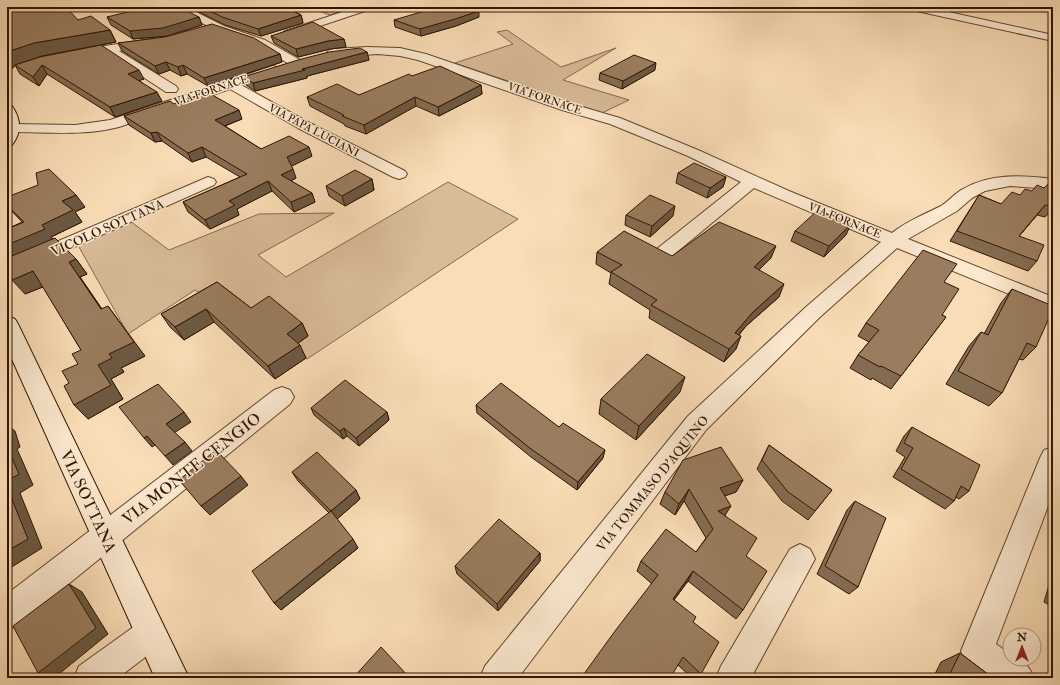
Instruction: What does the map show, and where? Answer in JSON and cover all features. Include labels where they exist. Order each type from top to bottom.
[{"type":"street","points":[[178,7],[216,26],[261,42],[296,62]]},
{"type":"street","points":[[261,42],[367,7]]},
{"type":"street","points":[[912,7],[1053,38]]},
{"type":"street","points":[[202,30],[216,26]]},
{"type":"street","points":[[65,57],[110,48],[126,41],[160,41]]},
{"type":"street","points":[[110,48],[112,51],[171,89]]},
{"type":"street","name":"VIA FORNACE","points":[[13,128],[39,127],[56,130],[95,129],[114,124],[296,62],[314,57],[354,50],[371,49],[401,51],[422,57],[615,121],[693,153],[783,195],[895,240],[907,229],[949,208],[968,193],[979,187],[991,183],[1014,180],[1053,184]]},
{"type":"street","name":"VIA PAPA LUCIANI","points":[[230,84],[303,125],[399,174]]},
{"type":"street","points":[[7,109],[10,113],[13,128],[7,142]]},
{"type":"street","points":[[665,252],[752,181]]},
{"type":"street","name":"VICOLO SOTTANA","points":[[7,271],[208,182]]},
{"type":"street","points":[[895,240],[1053,305]]},
{"type":"street","name":"VIA TOMMASO D'AQUINO","points":[[497,678],[697,423],[813,312],[895,240]]},
{"type":"street","name":"VIA SOTTANA","points":[[7,324],[150,634],[172,678]]},
{"type":"street","name":"VIA MONTE CENGIO","points":[[7,614],[105,535],[282,397]]},
{"type":"street","points":[[1016,678],[977,651],[1053,458]]},
{"type":"street","points":[[733,678],[800,559]]},
{"type":"street","points":[[91,678],[150,634]]},
{"type":"shaded area","points":[[308,7],[356,7],[330,15]]},
{"type":"shaded area","points":[[507,30],[561,67],[616,48],[563,80],[629,100],[602,113],[455,63],[513,44],[497,32]]},
{"type":"shaded area","points":[[448,182],[518,219],[307,359],[195,290],[128,334],[75,240],[130,221],[169,250],[259,214],[334,213],[258,255],[286,277]]},
{"type":"building","points":[[29,7],[66,7],[78,20],[91,16],[110,30],[34,43],[7,52],[7,12]]},
{"type":"building","points":[[148,7],[179,7],[199,17],[163,28],[130,31],[107,17]]},
{"type":"building","points":[[202,7],[292,7],[291,10],[301,15],[258,29],[222,17]]},
{"type":"building","points":[[438,7],[468,7],[479,11],[420,29],[394,20]]},
{"type":"building","points":[[313,22],[344,39],[328,41],[296,49],[271,36]]},
{"type":"building","points":[[212,24],[254,38],[280,54],[204,78],[183,65],[178,67],[166,62],[155,66],[118,43],[165,37]]},
{"type":"building","points":[[101,45],[139,70],[128,74],[157,92],[110,107],[42,65],[33,77],[15,65],[40,57]]},
{"type":"building","points":[[360,48],[367,52],[253,83],[243,77],[329,52]]},
{"type":"building","points":[[634,55],[656,63],[623,81],[600,73]]},
{"type":"building","points":[[440,66],[481,85],[438,107],[415,97],[364,125],[342,116],[344,115],[307,97],[337,84],[359,95],[409,74],[412,76]]},
{"type":"building","points":[[207,92],[239,110],[215,120],[261,149],[289,136],[309,147],[287,157],[293,169],[281,175],[312,193],[291,202],[268,181],[229,201],[235,205],[205,220],[183,202],[247,174],[202,147],[188,153],[157,132],[151,133],[124,116],[170,101],[174,104]]},
{"type":"building","points":[[694,163],[726,177],[710,188],[678,173]]},
{"type":"building","points":[[49,169],[76,195],[62,201],[73,210],[42,225],[45,229],[7,245],[7,229],[24,222],[7,205],[7,197],[38,185],[36,173]]},
{"type":"building","points":[[355,170],[372,179],[342,196],[326,186]]},
{"type":"building","points":[[1050,182],[1053,183],[1053,207],[1045,205],[1019,236],[1044,245],[1037,261],[957,231],[979,195],[1001,204],[1012,192],[1020,195],[1025,189],[1032,191],[1037,185],[1044,188]]},
{"type":"building","points":[[650,195],[675,206],[652,226],[626,215]]},
{"type":"building","points":[[818,210],[851,224],[829,246],[795,231]]},
{"type":"building","points":[[719,222],[776,246],[754,267],[784,284],[752,313],[735,333],[741,336],[729,349],[651,305],[657,300],[611,272],[622,265],[597,252],[624,231],[672,256]]},
{"type":"building","points":[[55,238],[76,259],[69,262],[101,309],[108,306],[134,342],[109,354],[112,358],[98,365],[111,385],[74,405],[64,386],[69,383],[62,371],[78,364],[72,354],[81,350],[33,271],[12,280],[7,272],[7,265],[12,263],[7,258]]},
{"type":"building","points":[[923,250],[957,264],[944,282],[959,289],[942,315],[946,317],[901,376],[858,355],[879,330],[866,323]]},
{"type":"building","points":[[217,282],[251,308],[269,296],[302,323],[287,334],[300,345],[268,366],[206,309],[175,327],[161,314]]},
{"type":"building","points":[[1012,289],[1053,306],[1053,309],[1036,347],[1027,343],[1002,393],[958,371],[981,332],[988,335]]},
{"type":"building","points":[[647,354],[685,377],[639,426],[601,399]]},
{"type":"building","points":[[345,380],[387,412],[356,438],[344,428],[340,431],[311,408]]},
{"type":"building","points":[[501,383],[559,427],[563,423],[605,450],[578,482],[531,449],[476,405]]},
{"type":"building","points":[[158,384],[184,412],[166,424],[185,442],[165,456],[147,436],[144,438],[119,407]]},
{"type":"building","points":[[912,427],[980,465],[969,491],[961,486],[954,501],[901,469],[913,448],[904,443]]},
{"type":"building","points":[[769,445],[832,490],[815,511],[788,492],[762,460]]},
{"type":"building","points":[[7,447],[19,474],[7,481]]},
{"type":"building","points":[[721,447],[743,480],[720,488],[731,506],[718,511],[757,538],[746,556],[767,571],[743,610],[693,571],[673,599],[696,617],[693,622],[719,642],[701,674],[683,657],[670,678],[581,678],[658,575],[641,561],[666,529],[696,552],[713,529],[689,489],[679,504],[665,492],[683,460]]},
{"type":"building","points":[[216,450],[241,476],[201,506],[179,480]]},
{"type":"building","points":[[317,452],[356,490],[331,511],[292,472]]},
{"type":"building","points":[[7,487],[28,539],[7,551]]},
{"type":"building","points":[[855,501],[886,518],[858,587],[825,566]]},
{"type":"building","points":[[331,511],[353,539],[274,603],[252,571]]},
{"type":"building","points":[[499,519],[540,553],[497,604],[455,566]]},
{"type":"building","points":[[69,584],[96,628],[38,673],[13,626]]},
{"type":"building","points":[[381,647],[410,678],[353,678]]},
{"type":"building","points":[[960,653],[993,678],[948,678]]}]
